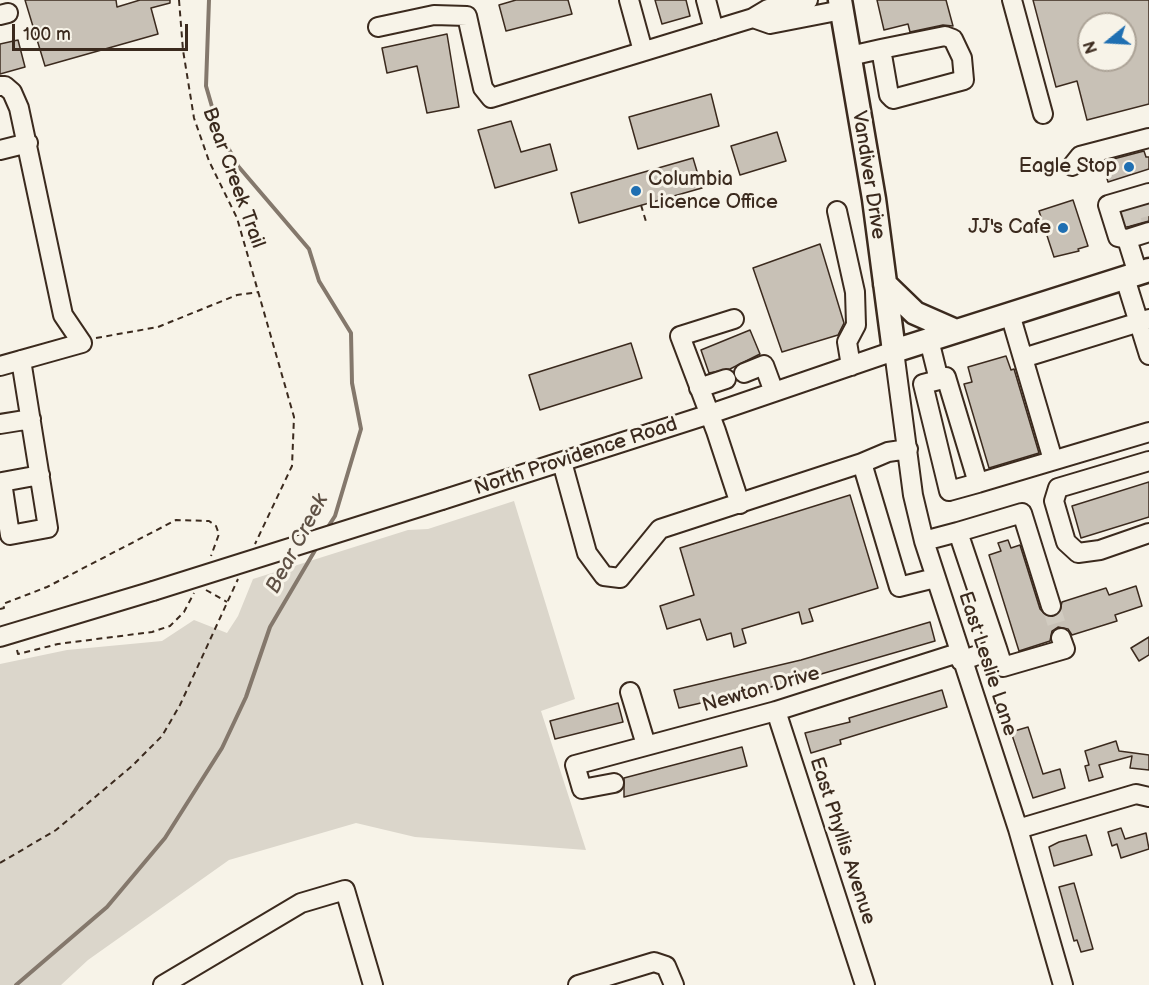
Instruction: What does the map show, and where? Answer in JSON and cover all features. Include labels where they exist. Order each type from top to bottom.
[{"type":"main road","name":"Vandiver Drive","points":[[841,5],[874,199],[894,351]]},
{"type":"main road","name":"North Providence Road","points":[[894,351],[1137,274]]},
{"type":"main road","points":[[885,284],[915,313],[956,331]]},
{"type":"street","points":[[629,0],[643,51]]},
{"type":"street","points":[[706,0],[714,30]]},
{"type":"street","points":[[378,27],[434,15],[467,16],[483,88],[491,98],[753,18],[768,9],[808,0]]},
{"type":"street","points":[[1012,0],[1043,114]]},
{"type":"street","points":[[753,18],[770,24],[841,5]]},
{"type":"street","points":[[849,56],[881,49],[945,36],[953,39],[962,58],[964,80],[959,84],[893,99],[889,95],[881,49]]},
{"type":"street","points":[[0,86],[12,92],[28,143],[63,315],[82,343],[0,366]]},
{"type":"street","points":[[1072,166],[1080,156],[1149,139]]},
{"type":"street","points":[[0,150],[28,143]]},
{"type":"street","points":[[1138,199],[1108,205],[1118,237],[1137,234],[1137,274],[1149,355]]},
{"type":"street","points":[[837,211],[855,292],[856,325],[847,342],[851,366]]},
{"type":"street","points":[[1010,314],[1053,460]]},
{"type":"street","points":[[734,319],[680,336],[710,414],[740,504]]},
{"type":"street","points":[[1023,358],[1144,320]]},
{"type":"street","points":[[928,340],[939,380]]},
{"type":"street","name":"North Providence Road","points":[[0,637],[562,462],[894,351]]},
{"type":"street","name":"East Leslie Lane","points":[[894,351],[913,495],[924,541],[1018,829],[1063,985]]},
{"type":"street","points":[[21,360],[40,475]]},
{"type":"street","points":[[699,388],[764,365],[774,392]]},
{"type":"street","points":[[978,483],[946,377],[923,384],[949,491],[978,483],[1149,432]]},
{"type":"street","points":[[0,424],[31,419]]},
{"type":"street","points":[[562,462],[587,553],[604,576],[620,578],[660,529],[862,463],[888,452],[908,449]]},
{"type":"street","points":[[1149,461],[1058,488],[1054,501],[1066,542],[1078,553],[1100,550],[1149,533]]},
{"type":"street","points":[[862,463],[899,587],[935,578]]},
{"type":"street","points":[[924,541],[1022,513],[1051,606]]},
{"type":"street","points":[[958,532],[1003,667],[1065,649],[1061,638]]},
{"type":"street","name":"Newton Drive","points":[[614,783],[582,789],[575,765],[997,648]]},
{"type":"street","points":[[630,692],[646,745]]},
{"type":"street","name":"East Phyllis Avenue","points":[[776,711],[865,985]]},
{"type":"street","points":[[1018,829],[1136,794],[1149,797]]},
{"type":"street","points":[[163,985],[301,903],[345,890],[373,985]]},
{"type":"street","points":[[578,985],[654,963],[666,966],[674,985]]},
{"type":"path","name":"Bear Creek Trail","points":[[179,0],[183,50],[194,118],[209,160],[237,219],[294,417],[295,446],[292,466],[253,549]]},
{"type":"path","points":[[641,206],[647,225]]},
{"type":"path","points":[[82,343],[106,335],[158,327],[237,296],[259,292]]},
{"type":"path","points":[[0,609],[4,608],[3,604],[47,587],[176,520],[209,521],[216,526],[219,534],[217,545],[207,565]]},
{"type":"path","points":[[0,863],[56,830],[132,766],[162,736],[180,705],[243,570]]},
{"type":"path","points":[[17,650],[18,654],[58,644],[152,632],[170,626],[184,612],[198,585],[227,602]]},
{"type":"shaded area","points":[[514,501],[575,699],[541,711],[586,850],[415,837],[356,823],[229,860],[88,960],[61,985],[0,985],[0,664],[67,650],[162,641],[194,620],[227,633],[238,616],[253,579],[408,530],[428,529]]},
{"type":"building","points":[[25,0],[116,0],[117,7],[140,0],[170,0],[170,3],[151,8],[158,34],[45,66]]},
{"type":"building","points":[[516,0],[568,0],[572,14],[506,31],[499,5]]},
{"type":"building","points":[[655,0],[686,0],[690,16],[662,24]]},
{"type":"building","points":[[877,0],[946,0],[953,26],[943,25],[910,32],[908,24],[884,30]]},
{"type":"building","points":[[1033,0],[1149,0],[1149,104],[1087,120],[1077,81],[1056,87]]},
{"type":"building","points":[[447,34],[459,107],[427,113],[417,66],[387,73],[382,48]]},
{"type":"building","points":[[18,40],[25,67],[0,74],[0,44]]},
{"type":"building","points":[[711,94],[719,126],[638,149],[629,117]]},
{"type":"building","points":[[511,121],[521,152],[550,144],[557,170],[495,188],[478,130]]},
{"type":"building","points":[[777,132],[786,161],[740,175],[731,146]]},
{"type":"building","points":[[1144,151],[1146,157],[1149,157],[1149,169],[1108,182],[1102,162]]},
{"type":"building","name":"Columbia Licence Office","points":[[693,158],[702,188],[579,223],[571,193]]},
{"type":"building","name":"JJ's Cafe","points":[[1073,200],[1088,246],[1078,249],[1079,251],[1054,257],[1039,211]]},
{"type":"building","points":[[1149,205],[1149,221],[1127,227],[1122,213]]},
{"type":"building","points":[[820,244],[844,323],[838,335],[782,352],[753,268]]},
{"type":"building","points":[[750,330],[760,354],[730,369],[709,373],[701,350]]},
{"type":"building","points":[[631,343],[642,378],[540,410],[529,375]]},
{"type":"building","points":[[1006,356],[1011,370],[1014,369],[1039,453],[989,468],[964,384],[972,382],[968,367]]},
{"type":"building","points":[[1149,482],[1149,517],[1081,538],[1072,506]]},
{"type":"building","points":[[850,495],[878,588],[809,609],[813,621],[802,624],[799,612],[742,629],[746,643],[734,647],[731,633],[707,640],[700,619],[667,629],[660,606],[694,595],[680,548]]},
{"type":"building","points":[[1008,540],[1011,548],[1020,545],[1040,609],[1048,617],[1059,614],[1062,602],[1106,588],[1109,595],[1136,586],[1142,606],[1115,615],[1117,621],[1072,635],[1068,629],[1058,627],[1052,631],[1050,641],[1019,651],[989,555],[1001,551],[998,543]]},
{"type":"building","points":[[930,622],[935,641],[797,681],[679,708],[674,690],[801,660]]},
{"type":"building","points":[[1149,637],[1149,655],[1139,661],[1131,648]]},
{"type":"building","points":[[942,690],[947,707],[840,740],[841,744],[811,753],[805,733],[850,722],[849,718]]},
{"type":"building","points":[[618,703],[623,722],[555,739],[550,721]]},
{"type":"building","points":[[1028,727],[1043,774],[1060,769],[1065,788],[1033,798],[1011,732]]},
{"type":"building","points":[[1116,741],[1119,751],[1149,755],[1149,770],[1130,768],[1132,756],[1099,765],[1103,777],[1089,781],[1085,766],[1089,765],[1085,751]]},
{"type":"building","points":[[742,747],[747,766],[624,797],[624,778]]},
{"type":"building","points":[[1121,828],[1125,839],[1146,833],[1149,849],[1121,858],[1117,844],[1112,846],[1108,832]]},
{"type":"building","points":[[1086,835],[1092,855],[1054,866],[1049,847]]},
{"type":"building","points":[[1074,883],[1093,949],[1081,952],[1077,940],[1074,941],[1059,887]]},
{"type":"waterway","name":"Bear Creek","points":[[209,0],[206,86],[219,131],[238,166],[309,249],[319,281],[351,333],[352,383],[361,429],[335,516],[326,530]]},
{"type":"waterway","name":"Bear Creek","points":[[16,985],[107,907],[165,838],[222,748],[246,697],[270,627],[317,547]]},
{"type":"tunnel","points":[[1145,201],[1149,216]]},
{"type":"tunnel","points":[[1128,207],[1135,230]]},
{"type":"tunnel","points":[[1051,606],[1061,638]]},
{"type":"place","name":"Eagle Stop","points":[[1129,167]]},
{"type":"place","name":"Columbia Licence Office","points":[[636,191]]},
{"type":"place","name":"JJ's Cafe","points":[[1063,228]]}]
